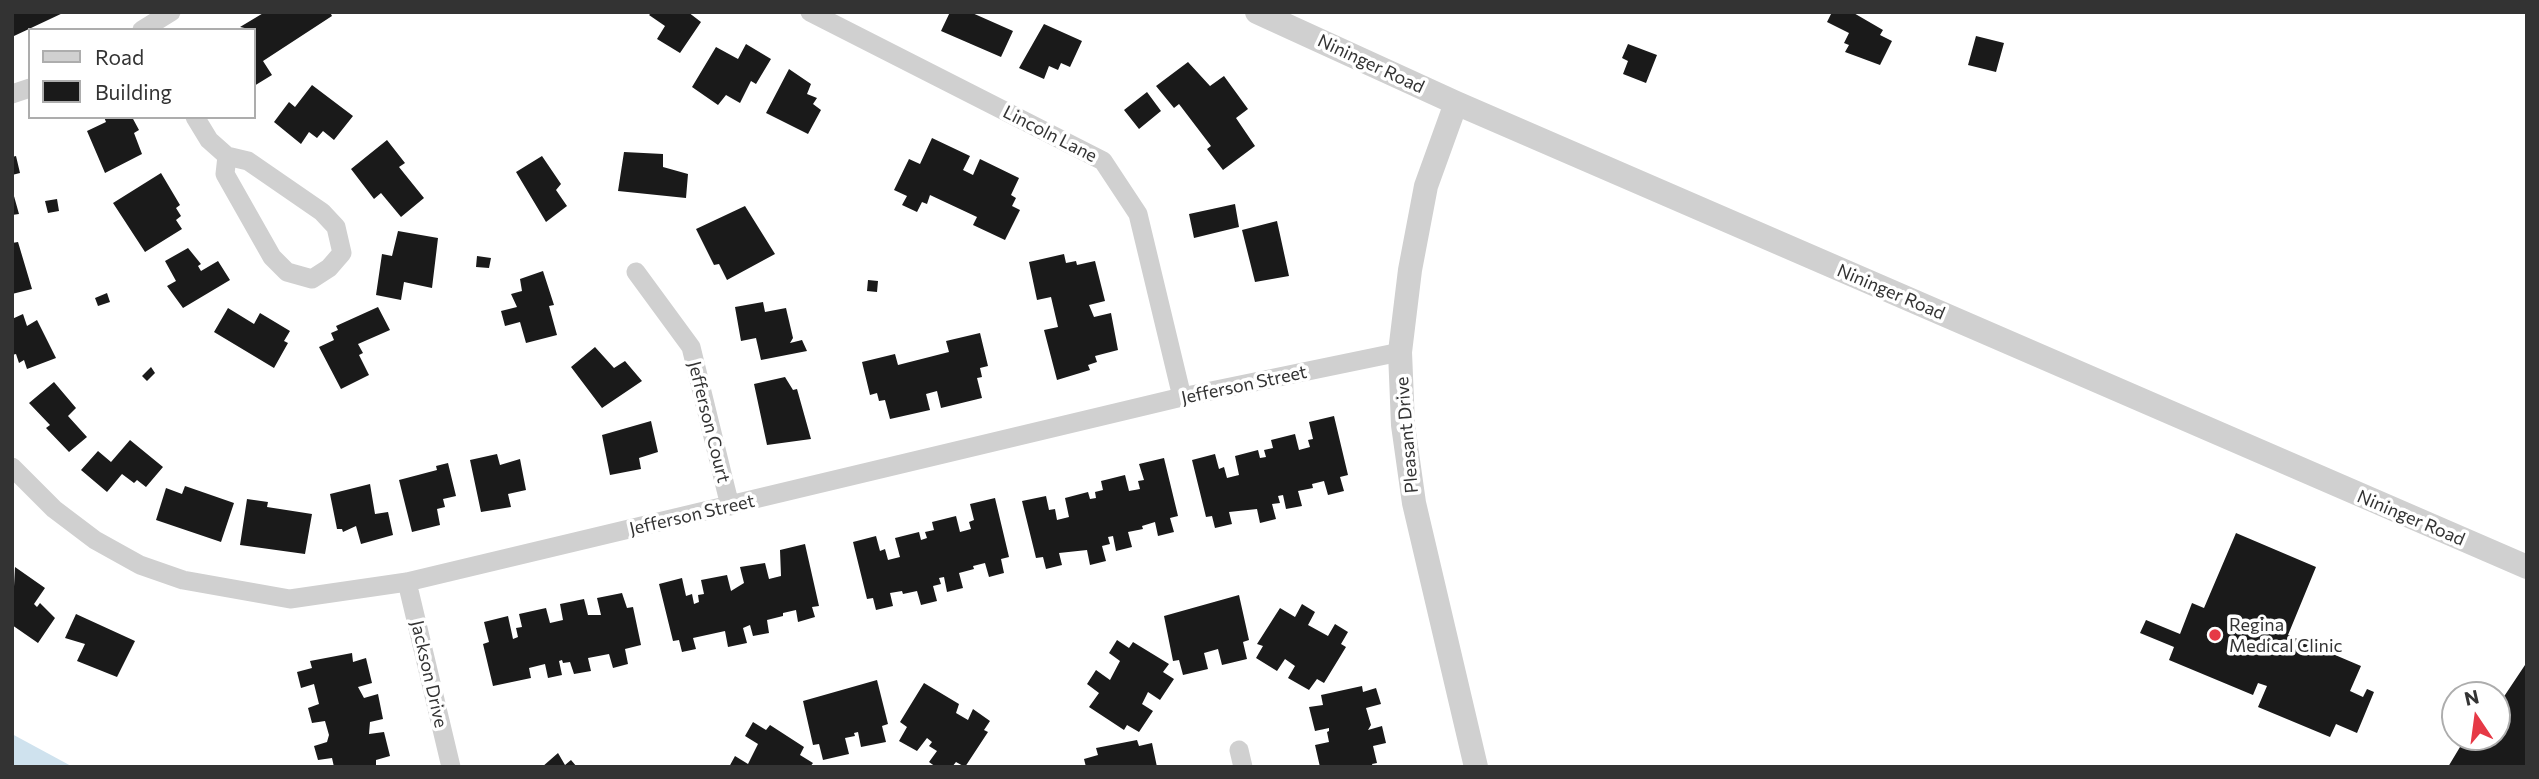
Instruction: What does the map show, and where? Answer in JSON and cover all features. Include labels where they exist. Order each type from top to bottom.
[{"type":"street","points":[[145,28],[171,12]]},
{"type":"street","name":"Lincoln Lane","points":[[810,12],[1103,161],[1138,215],[1182,397]]},
{"type":"street","name":"Nininger Road","points":[[1257,12],[1456,103],[2527,567]]},
{"type":"street","name":"Pleasant Drive","points":[[1456,103],[1426,186],[1410,270],[1400,352],[1403,425],[1414,503],[1476,767]]},
{"type":"street","points":[[196,119],[209,141],[227,156],[248,161],[323,212],[336,227],[342,253],[330,268],[312,279],[287,272],[272,257],[225,174],[227,156]]},
{"type":"street","name":"Jefferson Court","points":[[636,272],[691,348],[730,506]]},
{"type":"street","name":"Jefferson Street","points":[[12,467],[54,509],[95,540],[140,565],[183,580],[290,599],[407,582],[1182,397],[1400,352]]},
{"type":"street","name":"Jackson Drive","points":[[407,582],[451,767]]},
{"type":"water","points":[[12,734],[73,767],[12,767]]},
{"type":"building","points":[[12,12],[65,12],[28,28],[14,36]]},
{"type":"building","points":[[265,12],[330,12],[332,16],[263,61],[272,75],[256,85],[256,28],[240,27]]},
{"type":"building","points":[[652,12],[688,12],[701,22],[680,53],[657,39],[665,26],[649,15]]},
{"type":"building","points":[[950,12],[970,12],[1013,31],[1001,57],[941,31]]},
{"type":"building","points":[[1832,12],[1852,12],[1883,30],[1880,35],[1892,41],[1880,65],[1845,52],[1849,45],[1844,43],[1849,33],[1827,22]]},
{"type":"building","points":[[1044,24],[1082,41],[1070,67],[1061,63],[1058,70],[1049,66],[1044,79],[1019,68]]},
{"type":"building","points":[[1976,36],[2004,43],[1996,72],[1968,65]]},
{"type":"building","points":[[746,44],[771,59],[756,84],[751,81],[740,103],[726,95],[718,105],[692,87],[716,47],[738,59]]},
{"type":"building","points":[[1628,44],[1657,55],[1646,83],[1623,74],[1628,61],[1622,58]]},
{"type":"building","points":[[1188,62],[1210,86],[1224,76],[1248,109],[1236,118],[1255,146],[1223,170],[1207,149],[1211,146],[1179,104],[1174,108],[1156,86]]},
{"type":"building","points":[[789,69],[811,84],[807,94],[817,98],[813,104],[821,110],[808,134],[766,113]]},
{"type":"building","points":[[312,85],[353,116],[334,140],[323,131],[317,138],[309,132],[301,144],[274,122],[289,102],[295,107]]},
{"type":"building","points":[[1147,92],[1161,111],[1139,129],[1124,110]]},
{"type":"building","points":[[105,119],[133,119],[139,130],[134,133],[142,154],[105,173],[87,131],[106,122]]},
{"type":"building","points":[[932,138],[970,156],[963,170],[973,175],[980,159],[1019,178],[1011,195],[1016,198],[1012,206],[1020,210],[1005,240],[973,225],[977,217],[930,195],[927,204],[922,202],[917,212],[902,205],[907,196],[894,190],[909,159],[920,164]]},
{"type":"building","points":[[387,140],[405,163],[399,167],[424,198],[401,217],[381,193],[374,199],[351,169]]},
{"type":"building","points":[[624,152],[663,154],[663,167],[688,174],[686,198],[618,191]]},
{"type":"building","points":[[16,156],[20,173],[12,175],[12,157]]},
{"type":"building","points":[[542,156],[561,184],[556,190],[567,206],[546,222],[516,172]]},
{"type":"building","points":[[161,173],[180,205],[176,208],[181,216],[176,220],[182,229],[145,252],[113,203]]},
{"type":"building","points":[[12,189],[19,214],[12,215]]},
{"type":"building","points":[[57,199],[59,211],[48,213],[45,201]]},
{"type":"building","points":[[1235,204],[1239,227],[1194,238],[1189,214]]},
{"type":"building","points":[[745,206],[775,254],[727,280],[719,264],[714,265],[696,229]]},
{"type":"building","points":[[1277,221],[1289,276],[1255,282],[1242,230]]},
{"type":"building","points":[[398,231],[438,238],[432,288],[404,282],[401,300],[376,295],[382,254],[392,256]]},
{"type":"building","points":[[18,242],[32,289],[12,294],[12,243]]},
{"type":"building","points":[[188,248],[201,264],[198,266],[201,271],[218,261],[230,280],[183,308],[167,286],[176,281],[165,261]]},
{"type":"building","points":[[1064,254],[1066,263],[1076,261],[1077,265],[1095,261],[1105,301],[1089,305],[1094,317],[1111,313],[1118,350],[1095,356],[1097,362],[1088,365],[1090,370],[1057,380],[1044,330],[1058,327],[1051,297],[1037,300],[1029,262]]},
{"type":"building","points":[[477,256],[491,258],[489,268],[476,267]]},
{"type":"building","points":[[543,271],[554,305],[549,306],[557,335],[526,343],[520,322],[505,326],[501,311],[517,307],[511,294],[522,291],[520,279]]},
{"type":"building","points":[[868,280],[878,281],[877,292],[867,291]]},
{"type":"building","points":[[107,293],[110,302],[98,306],[95,298]]},
{"type":"building","points":[[763,302],[765,312],[786,308],[793,338],[790,343],[802,340],[807,351],[761,360],[756,338],[741,341],[735,307]]},
{"type":"building","points":[[378,307],[390,330],[358,344],[363,353],[359,355],[369,375],[341,389],[319,347],[334,340],[331,333],[338,330],[336,326]]},
{"type":"building","points":[[228,308],[254,324],[260,313],[290,331],[284,341],[288,343],[274,368],[214,332]]},
{"type":"building","points":[[23,314],[27,326],[37,320],[56,358],[27,369],[24,360],[19,363],[16,354],[12,355],[12,319]]},
{"type":"building","points":[[980,333],[988,366],[980,368],[982,377],[977,378],[982,398],[941,408],[937,391],[926,394],[930,410],[890,419],[885,400],[879,401],[877,393],[870,395],[862,362],[895,354],[898,365],[949,352],[946,341]]},
{"type":"building","points":[[595,347],[614,368],[625,361],[642,381],[602,408],[571,367]]},
{"type":"building","points":[[151,367],[155,373],[147,381],[142,376]]},
{"type":"building","points":[[785,377],[793,390],[797,389],[811,439],[767,445],[754,384]]},
{"type":"building","points":[[54,382],[76,408],[68,416],[87,437],[69,452],[46,428],[50,425],[29,403]]},
{"type":"building","points":[[1334,416],[1348,475],[1340,477],[1344,491],[1328,495],[1324,481],[1312,484],[1313,488],[1298,491],[1302,506],[1286,509],[1283,495],[1278,496],[1280,503],[1272,504],[1276,519],[1260,523],[1257,509],[1229,512],[1232,524],[1215,528],[1212,516],[1206,517],[1192,460],[1215,454],[1219,469],[1224,467],[1227,478],[1239,475],[1235,456],[1258,450],[1260,458],[1266,457],[1264,450],[1273,448],[1271,440],[1295,434],[1299,450],[1310,447],[1308,440],[1313,439],[1309,422]]},
{"type":"building","points":[[651,421],[658,452],[639,458],[641,469],[610,475],[602,435]]},
{"type":"building","points":[[130,440],[163,467],[146,487],[137,480],[134,483],[122,474],[107,492],[81,470],[98,451],[111,462]]},
{"type":"building","points":[[497,454],[500,465],[520,459],[526,490],[508,494],[511,507],[481,512],[470,460]]},
{"type":"building","points":[[1164,458],[1178,516],[1170,518],[1174,532],[1158,536],[1155,522],[1142,526],[1143,529],[1128,532],[1132,547],[1116,551],[1113,536],[1108,537],[1110,544],[1102,546],[1106,561],[1090,565],[1087,550],[1059,553],[1062,565],[1046,569],[1043,557],[1036,558],[1022,501],[1046,496],[1049,510],[1055,509],[1057,520],[1069,517],[1065,498],[1088,492],[1090,499],[1096,498],[1095,492],[1103,490],[1101,481],[1125,475],[1129,491],[1140,489],[1138,481],[1144,480],[1139,464]]},
{"type":"building","points":[[448,463],[456,496],[443,499],[445,507],[437,509],[440,525],[412,532],[399,480],[437,470],[436,466]]},
{"type":"building","points":[[370,484],[375,514],[388,512],[393,535],[361,544],[356,526],[343,532],[342,529],[337,529],[330,494]]},
{"type":"building","points":[[185,486],[234,503],[221,542],[156,520],[166,488],[182,494]]},
{"type":"building","points":[[995,498],[1009,557],[1001,559],[1004,573],[989,577],[985,563],[973,566],[974,569],[959,573],[963,588],[947,592],[944,577],[939,578],[941,584],[933,586],[937,601],[921,605],[917,591],[903,594],[902,591],[890,593],[893,606],[876,610],[873,598],[867,599],[853,542],[876,536],[880,551],[885,549],[888,560],[900,557],[895,538],[919,532],[921,540],[927,538],[925,532],[934,530],[932,522],[956,516],[960,532],[971,529],[969,522],[974,520],[970,504]]},
{"type":"building","points":[[247,499],[268,502],[267,507],[312,514],[305,554],[240,545]]},
{"type":"building","name":"Regina Medical Clinic","points":[[2236,533],[2316,567],[2288,635],[2361,666],[2350,691],[2363,697],[2367,689],[2374,692],[2357,733],[2336,724],[2330,737],[2258,707],[2267,686],[2258,683],[2253,695],[2169,660],[2174,647],[2140,633],[2146,620],[2180,634],[2192,603],[2204,608]]},
{"type":"building","points":[[805,544],[819,606],[812,607],[815,617],[798,622],[796,610],[783,613],[783,616],[767,620],[769,633],[753,636],[750,625],[743,628],[747,643],[728,647],[725,631],[693,638],[696,649],[682,652],[679,640],[673,641],[659,584],[682,578],[686,596],[692,594],[694,604],[699,602],[698,595],[704,594],[701,580],[727,575],[731,591],[744,583],[740,567],[765,563],[769,579],[781,576],[780,550]]},
{"type":"building","points":[[15,567],[45,588],[34,604],[37,607],[40,603],[55,618],[38,643],[12,625]]},
{"type":"building","points":[[622,593],[627,608],[633,607],[641,645],[625,649],[628,664],[613,668],[609,654],[588,658],[591,671],[574,674],[570,662],[563,663],[562,660],[559,661],[562,675],[548,678],[545,664],[529,668],[531,678],[493,686],[483,644],[489,642],[484,622],[508,616],[513,639],[518,637],[516,628],[522,627],[519,614],[546,608],[550,623],[563,620],[560,604],[584,599],[588,615],[601,615],[597,598]]},
{"type":"building","points":[[1239,595],[1249,640],[1243,642],[1247,659],[1222,665],[1218,649],[1204,653],[1208,669],[1183,675],[1179,660],[1173,661],[1164,616]]},
{"type":"building","points":[[1302,604],[1315,612],[1308,625],[1328,636],[1335,624],[1348,632],[1341,644],[1346,647],[1324,683],[1317,679],[1309,690],[1288,678],[1295,666],[1285,659],[1277,671],[1256,658],[1263,646],[1257,644],[1280,608],[1295,617]]},
{"type":"building","points":[[76,614],[135,641],[117,677],[77,661],[85,644],[65,638]]},
{"type":"building","points":[[1117,640],[1129,648],[1133,642],[1169,664],[1163,672],[1174,679],[1160,700],[1148,692],[1142,704],[1153,711],[1139,732],[1127,725],[1124,730],[1089,707],[1099,693],[1087,684],[1096,670],[1110,680],[1120,661],[1109,653]]},
{"type":"building","points":[[352,653],[353,662],[366,658],[372,683],[358,687],[364,698],[378,694],[383,719],[370,722],[369,734],[384,732],[390,756],[376,760],[376,767],[334,767],[332,758],[318,760],[314,746],[327,742],[329,735],[325,721],[312,723],[308,708],[319,704],[314,684],[301,688],[297,672],[312,668],[310,661]]},
{"type":"building","points":[[2527,662],[2527,767],[2448,767],[2458,751],[2511,751],[2511,686]]},
{"type":"building","points":[[877,680],[888,724],[882,726],[886,742],[861,747],[858,732],[854,733],[855,736],[845,738],[849,754],[823,760],[819,744],[813,745],[803,701]]},
{"type":"building","points":[[924,683],[959,704],[956,713],[968,720],[973,709],[990,721],[984,730],[988,732],[965,767],[956,762],[952,767],[936,767],[929,762],[937,751],[929,746],[932,742],[927,738],[917,751],[899,741],[907,727],[900,722]]},
{"type":"building","points":[[1362,686],[1363,692],[1376,688],[1381,704],[1366,708],[1371,725],[1368,730],[1382,726],[1386,743],[1373,746],[1377,763],[1372,764],[1373,767],[1320,767],[1315,745],[1329,742],[1329,728],[1315,731],[1309,707],[1323,705],[1321,695]]},
{"type":"building","points":[[753,722],[766,730],[770,725],[804,747],[800,755],[813,763],[810,767],[729,767],[735,756],[748,764],[758,744],[745,736]]},
{"type":"building","points":[[1137,740],[1139,746],[1152,743],[1157,767],[1086,767],[1084,759],[1098,755],[1096,748]]},
{"type":"building","points":[[558,753],[565,765],[571,760],[577,767],[542,767]]},
{"type":"place","name":"Regina Medical Clinic","points":[[2215,635]]}]
